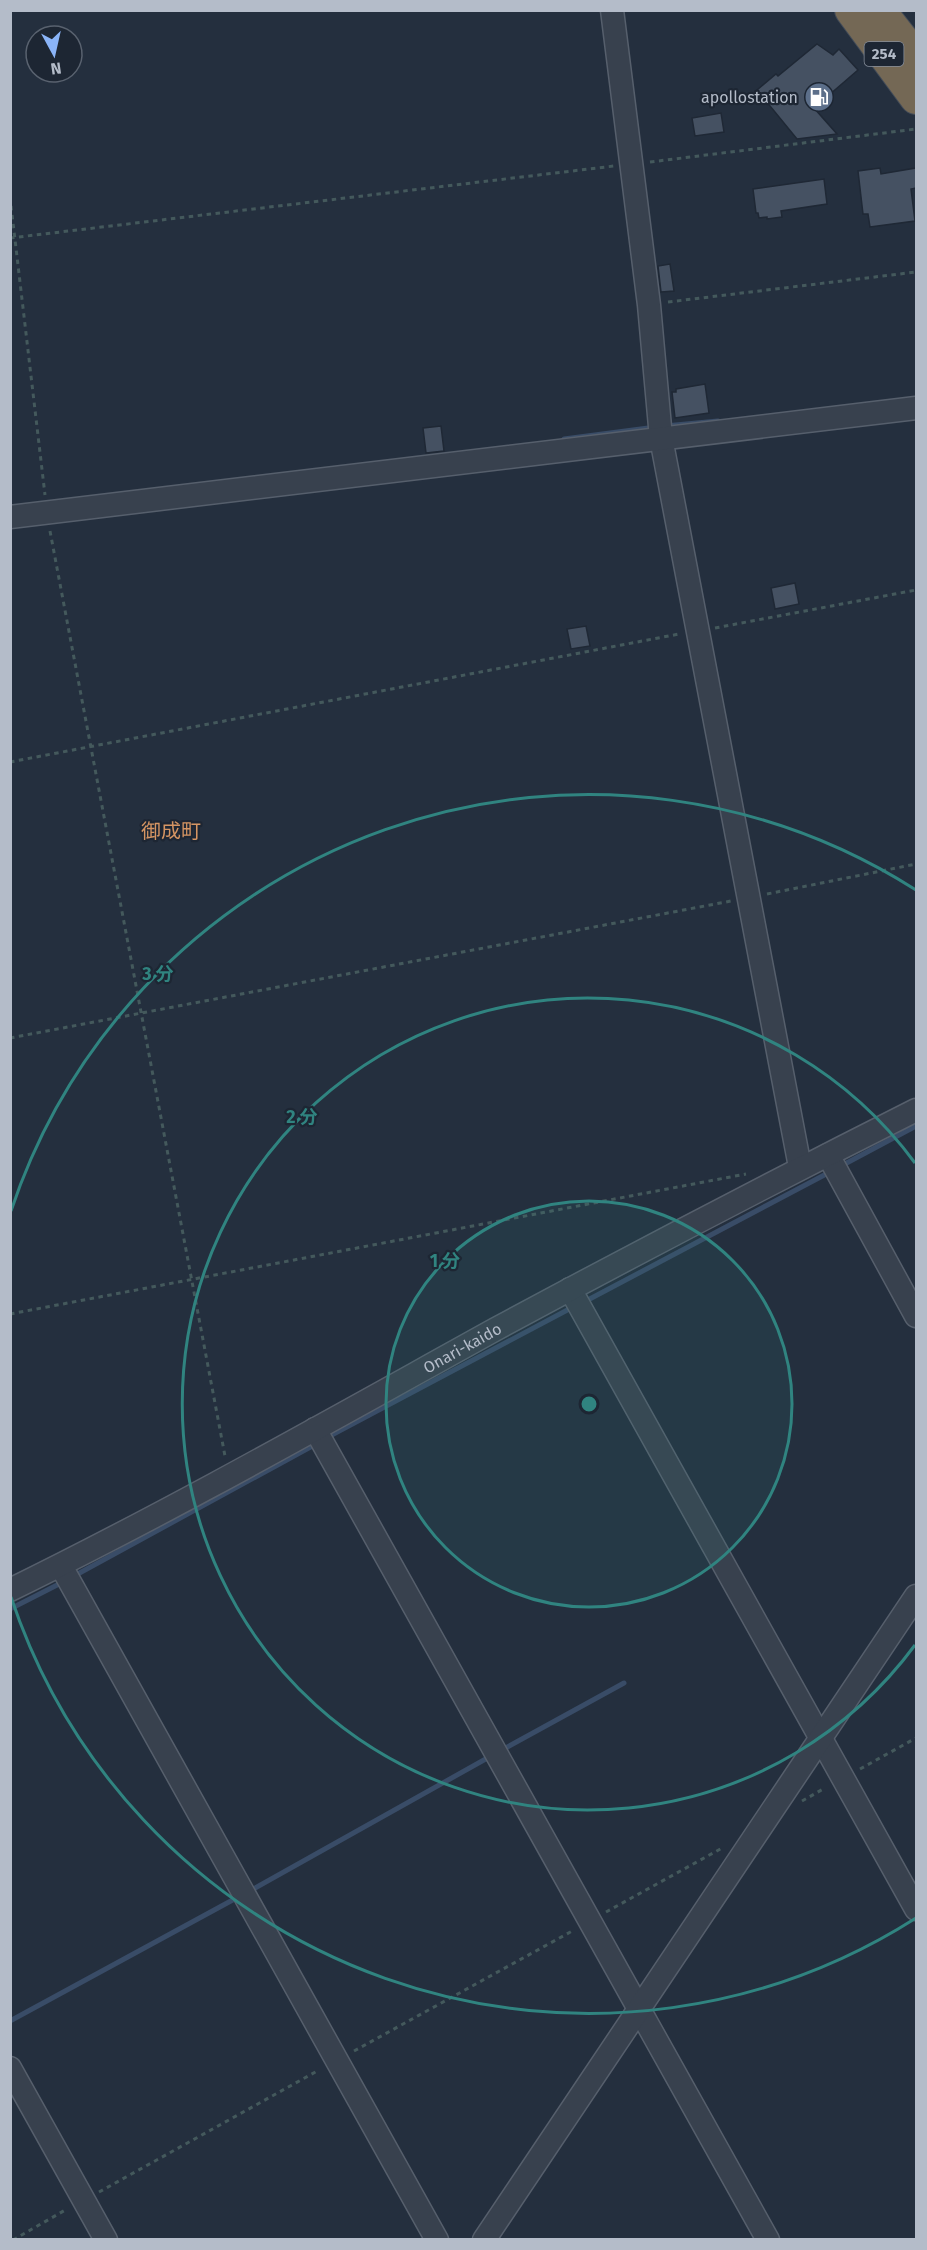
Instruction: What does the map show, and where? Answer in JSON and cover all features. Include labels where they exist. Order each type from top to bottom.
[{"type":"highway","name":"254","points":[[851,10],[916,98]]},
{"type":"highway","name":"254","points":[[879,10],[916,57]]},
{"type":"street","points":[[612,10],[649,305],[662,438],[800,1167]]},
{"type":"street","points":[[10,517],[916,408]]},
{"type":"street","name":"Onari-kaido","points":[[10,1590],[61,1566],[570,1289],[800,1167],[916,1110]]},
{"type":"street","points":[[828,1155],[916,1316]]},
{"type":"street","points":[[570,1289],[916,1909]]},
{"type":"street","points":[[315,1429],[768,2240]]},
{"type":"street","points":[[61,1566],[436,2240]]},
{"type":"street","points":[[484,2240],[638,2007],[916,1596]]},
{"type":"street","points":[[10,2068],[106,2240]]},
{"type":"path","points":[[13,237],[916,129]]},
{"type":"path","points":[[10,197],[47,512],[228,1476]]},
{"type":"path","points":[[649,305],[916,272]]},
{"type":"path","points":[[10,762],[916,590]]},
{"type":"path","points":[[10,1038],[916,864]]},
{"type":"path","points":[[10,1314],[760,1171],[774,1182]]},
{"type":"path","points":[[13,2240],[738,1840],[753,1836]]},
{"type":"building","points":[[817,44],[833,55],[839,49],[858,70],[814,108],[837,134],[797,139],[757,90]]},
{"type":"building","points":[[721,113],[724,132],[695,136],[692,118]]},
{"type":"building","points":[[880,168],[881,174],[916,168],[916,188],[911,189],[915,221],[870,227],[868,214],[863,214],[858,171]]},
{"type":"building","points":[[824,179],[827,204],[781,211],[782,217],[767,219],[767,217],[759,218],[756,213],[753,189]]},
{"type":"building","points":[[670,264],[674,291],[661,292],[658,266]]},
{"type":"building","points":[[705,384],[709,413],[675,418],[672,392],[676,392],[676,389]]},
{"type":"building","points":[[441,426],[444,451],[426,453],[423,428]]},
{"type":"building","points":[[795,583],[799,604],[775,609],[771,588]]},
{"type":"building","points":[[586,626],[590,646],[571,649],[567,629]]},
{"type":"waterway","points":[[665,426],[718,421]]},
{"type":"waterway","points":[[564,439],[656,427]]},
{"type":"waterway","points":[[841,1166],[916,1126]]},
{"type":"waterway","points":[[584,1302],[830,1172]]},
{"type":"waterway","points":[[326,1438],[573,1307]]},
{"type":"waterway","points":[[74,1576],[316,1444]]},
{"type":"waterway","points":[[10,1609],[63,1582]]},
{"type":"waterway","points":[[502,1750],[624,1683]]},
{"type":"waterway","points":[[248,1892],[491,1756]]},
{"type":"waterway","points":[[10,2021],[240,1896]]},
{"type":"place","name":"apollostation","points":[[819,97]]},
{"type":"district","name":"御成町","points":[[171,831]]}]
